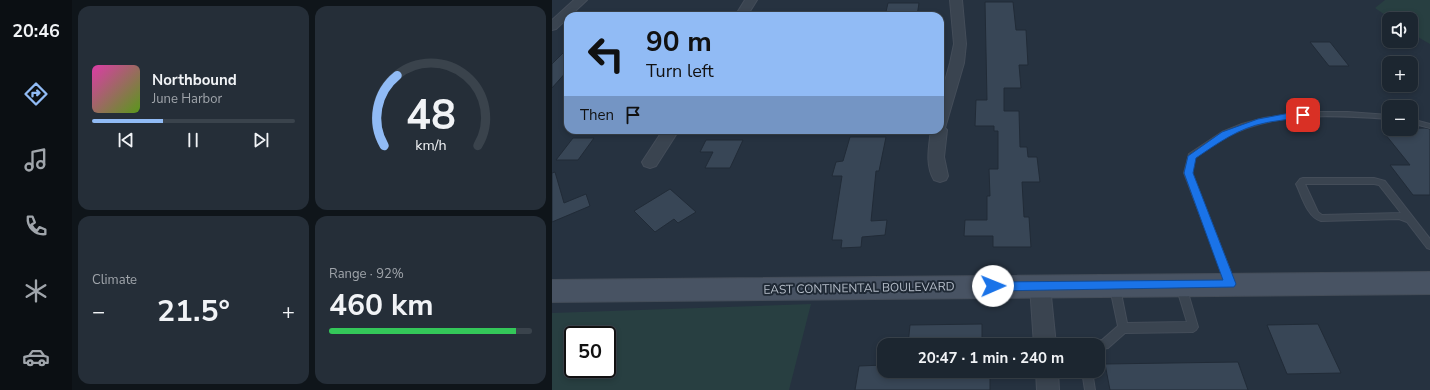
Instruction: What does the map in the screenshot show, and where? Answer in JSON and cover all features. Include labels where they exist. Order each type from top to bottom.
[{"type":"main road","name":"EAST CONTINENTAL BOULEVARD","points":[[552,291],[1430,283]]},
{"type":"street","points":[[568,12],[581,0]]},
{"type":"street","points":[[744,12],[751,0]]},
{"type":"street","points":[[944,110],[957,63],[960,44],[956,0]]},
{"type":"street","points":[[552,26],[564,15]]},
{"type":"street","points":[[650,162],[668,134]]},
{"type":"street","points":[[939,134],[936,157],[940,176]]},
{"type":"street","points":[[1040,286],[1044,338]]},
{"type":"street","points":[[1047,378],[1048,390]]},
{"type":"lane","points":[[1230,284],[1188,173],[1192,156],[1225,134],[1261,121],[1290,116],[1364,115],[1382,116]]},
{"type":"lane","points":[[1418,123],[1430,126]]},
{"type":"lane","points":[[1409,219],[1398,216],[1321,218],[1315,214],[1300,184],[1303,181],[1374,181],[1382,183],[1430,245]]},
{"type":"lane","points":[[1114,285],[1123,328]]},
{"type":"lane","points":[[1105,344],[1123,328],[1193,327],[1180,285]]},
{"type":"lane","points":[[1088,378],[1090,390]]},
{"type":"green space","points":[[1385,0],[1430,0],[1430,44],[1418,37],[1418,12],[1382,13],[1375,8]]},
{"type":"green space","points":[[811,304],[789,390],[552,390],[552,313]]},
{"type":"building","points":[[985,2],[1013,2],[1016,30],[1026,30],[1028,65],[1019,65],[1021,88],[1004,88],[1004,111],[1019,111],[1020,147],[1027,147],[1028,157],[1037,157],[1040,182],[1022,182],[1024,217],[1029,217],[1031,247],[993,247],[993,236],[964,236],[965,220],[987,220],[987,196],[990,196],[989,169],[998,169],[998,131],[994,131],[994,126],[975,126],[976,100],[987,100]]},
{"type":"building","points":[[888,3],[919,3],[918,12],[886,12]]},
{"type":"building","points":[[1310,42],[1330,42],[1349,66],[1329,66]]},
{"type":"building","points":[[564,52],[564,74],[552,88],[552,64]]},
{"type":"building","points":[[1418,128],[1430,129],[1430,195],[1413,195],[1390,165],[1410,165],[1387,136],[1418,136]]},
{"type":"building","points":[[850,137],[886,137],[879,171],[876,171],[871,221],[887,220],[885,235],[862,237],[861,247],[841,248],[842,240],[832,240],[842,176],[832,176],[836,162],[843,161]]},
{"type":"building","points":[[573,138],[594,138],[578,160],[556,160]]},
{"type":"building","points":[[706,140],[743,140],[730,168],[705,168],[713,152],[700,152]]},
{"type":"building","points":[[555,172],[564,203],[586,194],[590,206],[552,222],[552,173]]},
{"type":"building","points":[[670,189],[696,212],[678,223],[674,219],[655,232],[634,211]]},
{"type":"building","points":[[982,324],[982,338],[909,338],[910,325]]},
{"type":"building","points":[[1318,324],[1341,373],[1287,374],[1267,325]]},
{"type":"building","points":[[1238,362],[1248,390],[1110,390],[1105,364]]},
{"type":"building","points":[[877,365],[877,378],[990,378],[990,390],[855,390],[859,366]]},
{"type":"route","points":[[993,286],[1230,284],[1188,173],[1192,156],[1225,134],[1261,121],[1303,115]]}]
